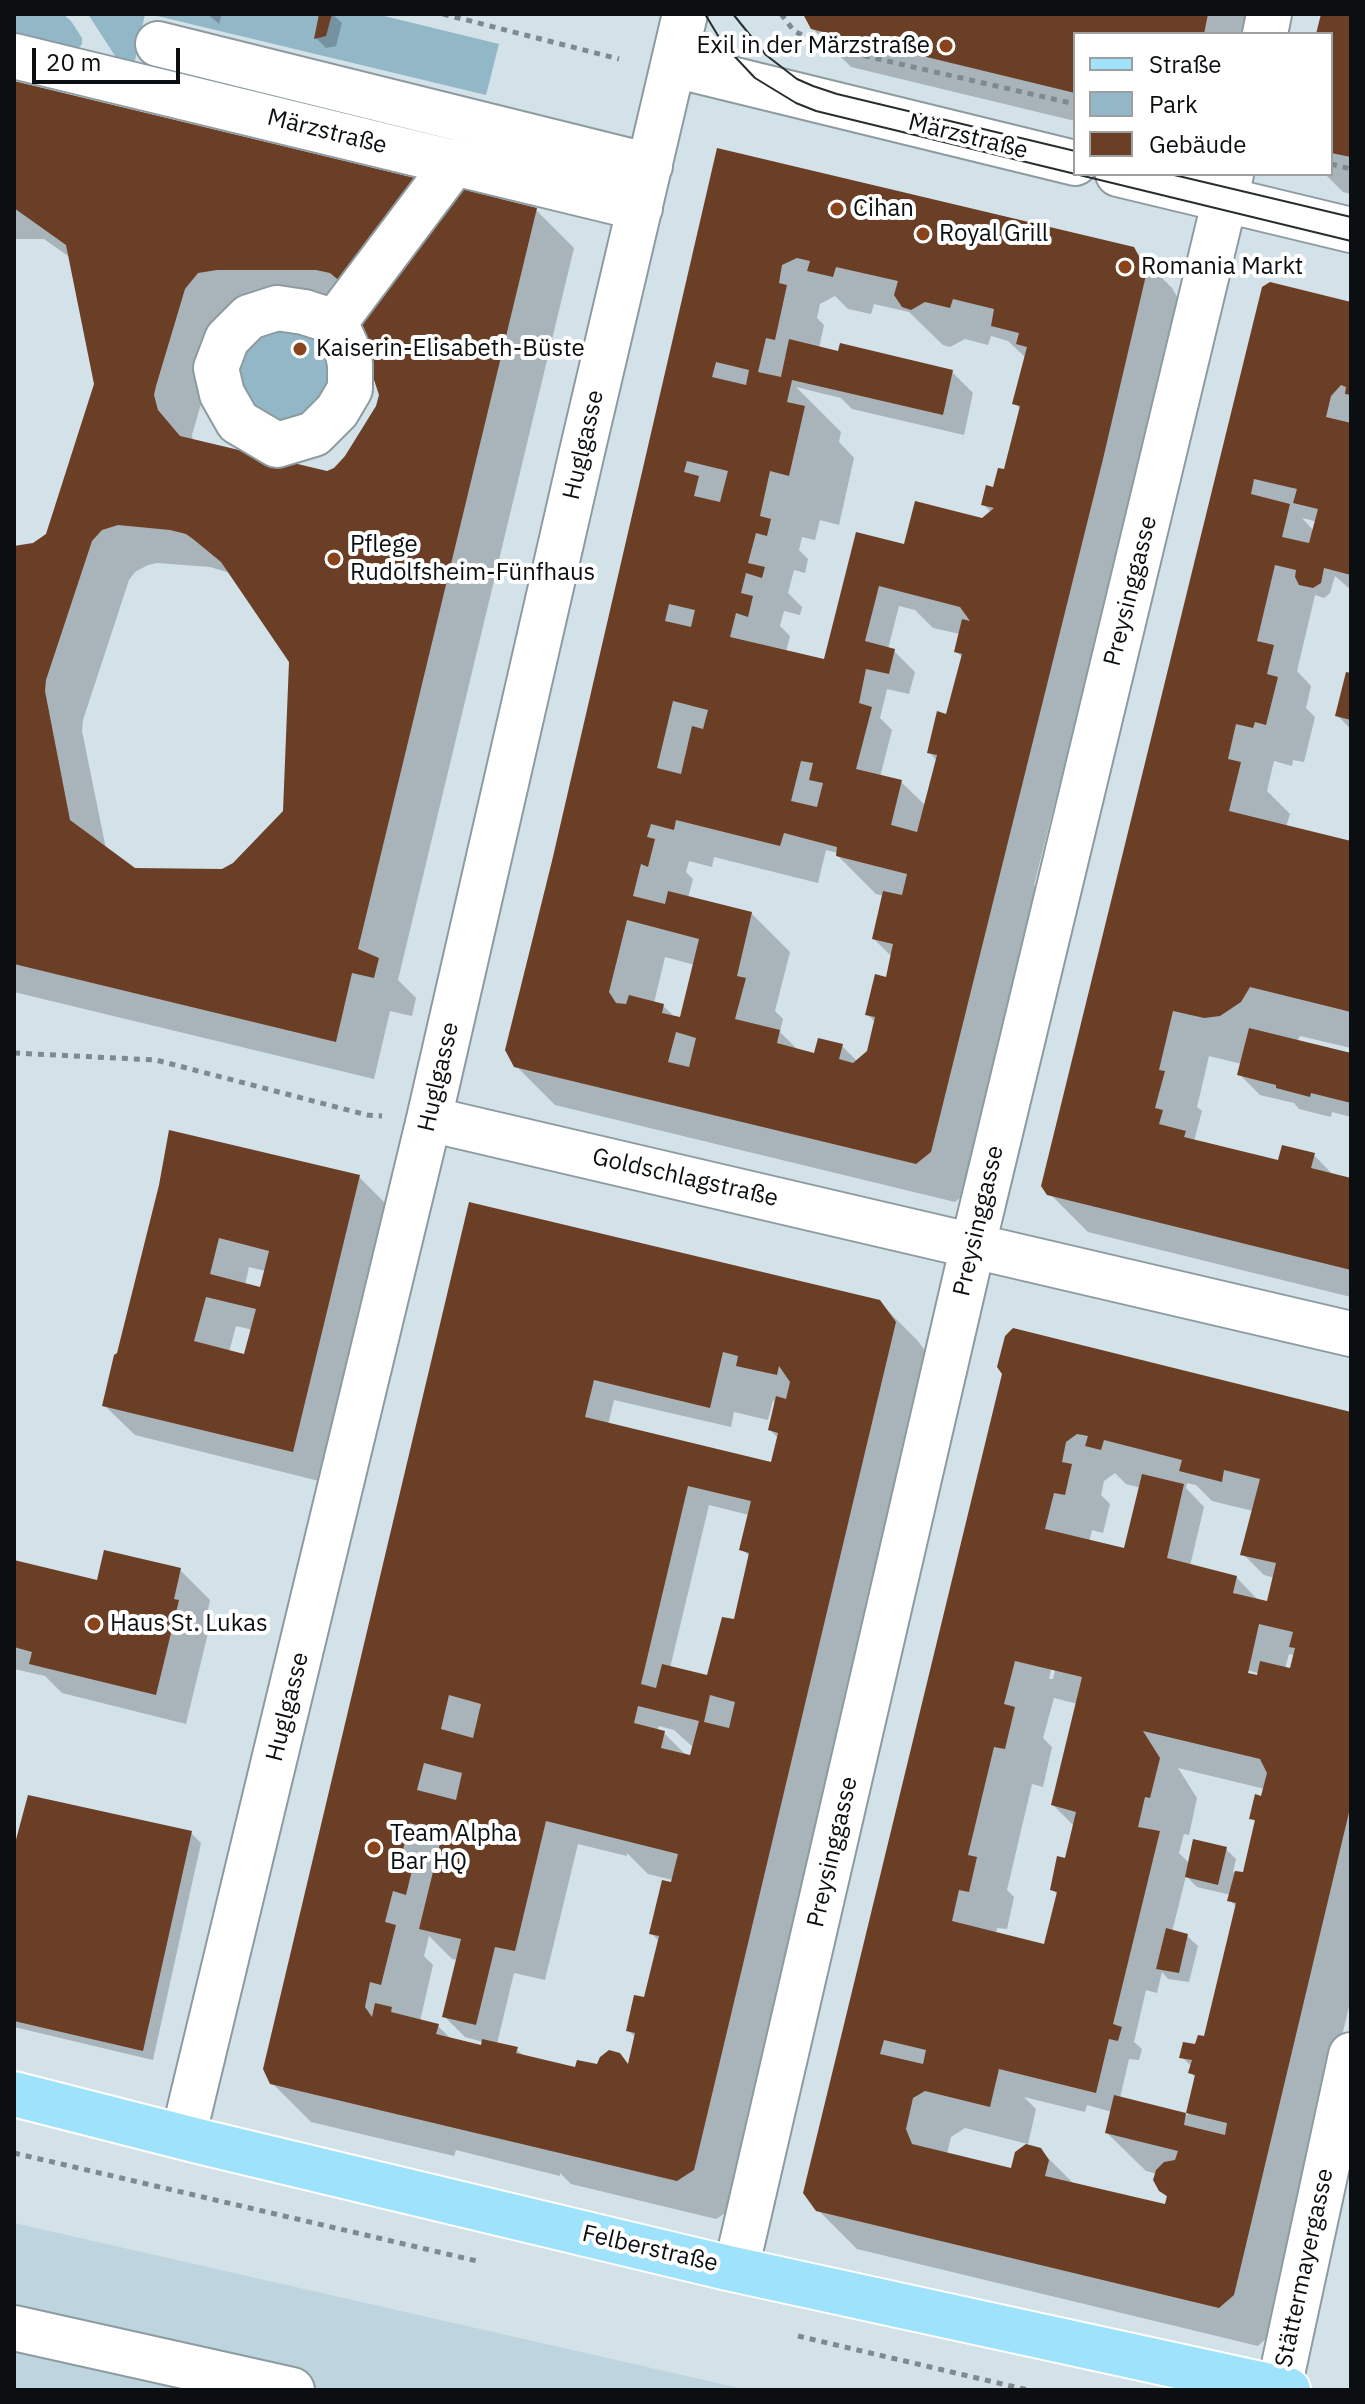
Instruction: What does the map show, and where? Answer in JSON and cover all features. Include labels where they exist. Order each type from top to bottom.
[{"type":"main road","name":"Felberstraße","points":[[14,2094],[736,2269],[1284,2389]]},
{"type":"street","name":"Huglgasse","points":[[183,2137],[429,1119],[685,14]]},
{"type":"street","points":[[158,44],[650,166]]},
{"type":"street","name":"Märzstraße","points":[[14,56],[640,208]]},
{"type":"street","name":"Märzstraße","points":[[674,65],[1073,163]]},
{"type":"street","points":[[335,322],[453,162]]},
{"type":"street","points":[[1135,176],[1228,187],[1351,230]]},
{"type":"street","name":"Preysinggasse","points":[[736,2269],[973,1245],[1228,187]]},
{"type":"street","name":"Goldschlagstraße","points":[[429,1119],[1351,1334]]},
{"type":"street","name":"Stättermayergasse","points":[[1284,2389],[1351,2055]]},
{"type":"street","points":[[14,2328],[292,2390]]},
{"type":"path","points":[[443,14],[619,59]]},
{"type":"path","points":[[781,14],[794,31],[826,47],[1073,104]]},
{"type":"path","points":[[14,1053],[156,1060],[367,1115],[429,1119]]},
{"type":"shaded area","points":[[14,2223],[748,2390],[14,2390]]},
{"type":"green space","points":[[14,14],[63,14],[82,38],[82,44],[78,49],[14,37]]},
{"type":"green space","points":[[88,14],[145,14],[134,65],[119,62]]},
{"type":"green space","points":[[149,14],[376,14],[499,44],[486,95]]},
{"type":"green space","points":[[253,329],[319,329],[333,358],[329,392],[296,424],[265,419],[237,390],[242,341]]},
{"type":"building","points":[[319,14],[332,14],[326,36],[314,39]]},
{"type":"building","points":[[803,14],[1208,14],[1204,32],[1073,32],[1073,93],[811,29]]},
{"type":"building","points":[[1321,14],[1351,14],[1351,157],[1333,153],[1333,32],[1316,32]]},
{"type":"building","name":"Pflege Rudolfsheim-Fünfhaus","points":[[14,81],[444,185],[474,169],[469,191],[537,208],[358,949],[379,958],[374,978],[352,973],[336,1042],[14,964],[14,546],[33,543],[46,534],[94,384],[66,245],[14,208]],"holes":[[[217,270],[316,270],[330,273],[342,283],[379,395],[376,406],[334,468],[327,471],[180,436],[158,410],[154,395],[156,386],[185,289],[198,273]],[[118,525],[170,530],[193,539],[221,562],[289,662],[283,811],[233,863],[222,869],[135,868],[70,820],[45,691],[46,680],[92,541],[102,530]]]},
{"type":"building","points":[[717,148],[1134,247],[1147,271],[931,1152],[916,1164],[514,1067],[505,1050],[552,861]],"holes":[[[797,258],[810,261],[807,271],[833,277],[836,267],[898,281],[894,295],[902,307],[911,310],[925,302],[950,308],[953,299],[994,309],[991,326],[1019,333],[1016,344],[1027,347],[1012,404],[1020,406],[1004,469],[998,468],[993,487],[986,485],[981,505],[994,508],[982,518],[915,501],[904,544],[856,532],[824,659],[730,637],[736,613],[748,617],[753,596],[741,593],[746,573],[762,578],[765,567],[748,563],[756,533],[767,536],[771,519],[760,516],[770,471],[789,476],[805,406],[787,402],[792,380],[943,415],[953,370],[840,343],[838,351],[789,339],[781,377],[758,372],[766,338],[775,340],[787,285],[779,283],[782,265]],[[716,362],[749,370],[746,385],[712,377]],[[687,461],[728,471],[720,502],[694,496],[699,476],[684,472]],[[879,586],[960,607],[970,621],[962,619],[954,652],[962,654],[946,714],[937,711],[927,753],[937,755],[917,832],[891,825],[902,780],[856,769],[872,707],[859,703],[866,669],[889,674],[895,649],[865,641]],[[669,604],[695,610],[691,627],[665,621]],[[673,701],[708,710],[703,729],[692,726],[681,774],[657,768]],[[801,761],[813,763],[809,780],[823,783],[817,807],[791,801]],[[676,820],[780,846],[784,833],[837,847],[836,856],[907,874],[902,895],[883,891],[872,939],[893,944],[886,977],[875,974],[865,1015],[875,1017],[867,1051],[853,1063],[839,1059],[843,1044],[818,1038],[814,1053],[777,1043],[780,1030],[735,1019],[746,978],[737,976],[752,912],[668,891],[665,904],[633,896],[641,864],[648,867],[655,839],[647,837],[651,824],[674,830]],[[627,920],[699,939],[680,1017],[662,1013],[664,1004],[629,995],[626,1004],[616,1003],[609,992]],[[676,1032],[696,1038],[689,1067],[668,1062]]]},
{"type":"building","points":[[1270,282],[1351,302],[1351,395],[1345,394],[1346,387],[1341,385],[1331,396],[1326,417],[1351,423],[1351,575],[1324,568],[1321,583],[1313,588],[1299,585],[1296,570],[1275,565],[1257,641],[1274,645],[1267,674],[1278,677],[1266,725],[1255,722],[1253,728],[1236,724],[1228,759],[1241,762],[1229,811],[1351,841],[1351,1012],[1250,987],[1241,1002],[1220,1016],[1204,1018],[1173,1011],[1159,1070],[1165,1071],[1155,1108],[1163,1110],[1159,1124],[1186,1131],[1184,1137],[1278,1160],[1282,1145],[1315,1153],[1311,1168],[1351,1178],[1351,1270],[1047,1195],[1041,1186],[1262,287]],"holes":[[[1254,479],[1297,489],[1293,503],[1318,509],[1309,543],[1282,537],[1290,504],[1251,494]]]},
{"type":"building","points":[[1346,672],[1351,673],[1351,720],[1335,716]]},
{"type":"building","points":[[1249,1028],[1351,1053],[1351,1103],[1311,1093],[1310,1097],[1237,1075]]},
{"type":"building","points":[[169,1130],[360,1175],[293,1452],[102,1406],[159,1185]],"holes":[[[219,1238],[269,1251],[260,1287],[210,1274]],[[206,1297],[256,1309],[244,1354],[194,1341]]]},
{"type":"building","points":[[469,1202],[880,1300],[896,1322],[694,2170],[677,2181],[270,2084],[263,2069]],"holes":[[[723,1352],[738,1356],[736,1366],[777,1375],[779,1366],[790,1382],[786,1399],[776,1396],[768,1430],[778,1433],[771,1462],[585,1417],[594,1380],[710,1408]],[[688,1486],[751,1501],[739,1550],[749,1553],[734,1619],[722,1617],[707,1675],[662,1664],[656,1688],[641,1684]],[[449,1695],[481,1704],[473,1738],[441,1729]],[[710,1695],[735,1702],[729,1728],[704,1722]],[[638,1706],[699,1721],[690,1755],[661,1748],[665,1731],[634,1723]],[[424,1763],[462,1773],[456,1800],[417,1790]],[[546,1821],[678,1854],[671,1882],[662,1880],[649,1934],[659,1936],[644,1997],[634,1995],[626,2031],[635,2033],[628,2064],[620,2053],[609,2050],[597,2064],[577,2060],[575,2067],[516,2053],[518,2047],[482,2039],[481,2045],[436,2034],[439,2024],[391,2012],[392,2007],[375,2003],[372,2017],[365,2007],[370,1982],[381,1985],[396,1925],[385,1922],[393,1891],[406,1895],[414,1862],[401,1859],[409,1823],[443,1831],[419,1929],[461,1939],[442,2017],[476,2025],[495,1947],[515,1951]]]},
{"type":"building","points":[[1013,1328],[1351,1412],[1351,1804],[1234,2295],[1219,2308],[816,2211],[803,2193],[1002,1374],[997,1367],[1005,1336]],"holes":[[[1077,1434],[1088,1436],[1085,1446],[1101,1450],[1104,1440],[1182,1460],[1179,1471],[1222,1482],[1224,1470],[1260,1479],[1240,1555],[1276,1563],[1267,1601],[1233,1593],[1237,1576],[1167,1558],[1184,1484],[1142,1474],[1124,1548],[1045,1529],[1054,1493],[1065,1495],[1072,1464],[1062,1462],[1066,1442]],[[1259,1624],[1293,1632],[1289,1647],[1295,1648],[1290,1668],[1260,1661],[1257,1675],[1248,1673]],[[1015,1661],[1082,1677],[1051,1805],[1076,1812],[1065,1858],[1057,1856],[1050,1890],[1057,1892],[1044,1944],[952,1921],[959,1890],[969,1892],[977,1857],[968,1855],[994,1747],[1005,1749],[1015,1707],[1004,1704]],[[1143,1731],[1260,1759],[1267,1773],[1261,1796],[1255,1794],[1249,1819],[1255,1820],[1243,1872],[1235,1871],[1227,1901],[1236,1903],[1204,2036],[1198,2035],[1195,2044],[1183,2042],[1179,2058],[1192,2060],[1188,2073],[1195,2075],[1186,2113],[1114,2095],[1105,2133],[1178,2151],[1175,2160],[1164,2162],[1156,2170],[1153,2180],[1159,2191],[1167,2196],[1165,2204],[1045,2176],[1049,2160],[1041,2148],[1026,2144],[1015,2152],[1011,2168],[912,2144],[906,2129],[913,2098],[925,2091],[990,2107],[999,2069],[1096,2093],[1109,2039],[1118,2041],[1122,2027],[1113,2024],[1160,1831],[1138,1827],[1145,1797],[1150,1798],[1160,1758]],[[884,2040],[926,2050],[923,2064],[880,2054]],[[1186,2113],[1227,2123],[1225,2135],[1184,2125]]]},
{"type":"building","name":"Haus St. Lukas","points":[[104,1550],[181,1568],[174,1599],[179,1600],[156,1695],[29,1664],[32,1652],[14,1647],[14,1560],[97,1580]]},
{"type":"building","points":[[28,1795],[192,1831],[143,2051],[14,2021],[14,1847]]},
{"type":"building","points":[[1193,1839],[1227,1847],[1218,1885],[1185,1877]]},
{"type":"building","points":[[1166,1928],[1188,1934],[1179,1973],[1156,1969]]},
{"type":"tram line","points":[[705,14],[723,44],[755,78],[796,103],[816,111],[1073,173]]},
{"type":"tram line","points":[[733,14],[766,55],[797,79],[813,86],[1073,151]]},
{"type":"tram line","points":[[1084,176],[1351,241]]},
{"type":"tram line","points":[[1178,176],[1351,217]]},
{"type":"place","name":"Exil in der Märzstraße","points":[[946,46]]},
{"type":"place","name":"Cihan","points":[[837,209]]},
{"type":"place","name":"Royal Grill","points":[[923,234]]},
{"type":"place","name":"Romania Markt","points":[[1125,267]]},
{"type":"place","name":"Kaiserin-Elisabeth-Büste","points":[[300,349]]},
{"type":"place","name":"Pflege Rudolfsheim-Fünfhaus","points":[[334,559]]},
{"type":"place","name":"Haus St. Lukas","points":[[94,1624]]},
{"type":"place","name":"Team Alpha Bar HQ","points":[[374,1848]]}]
